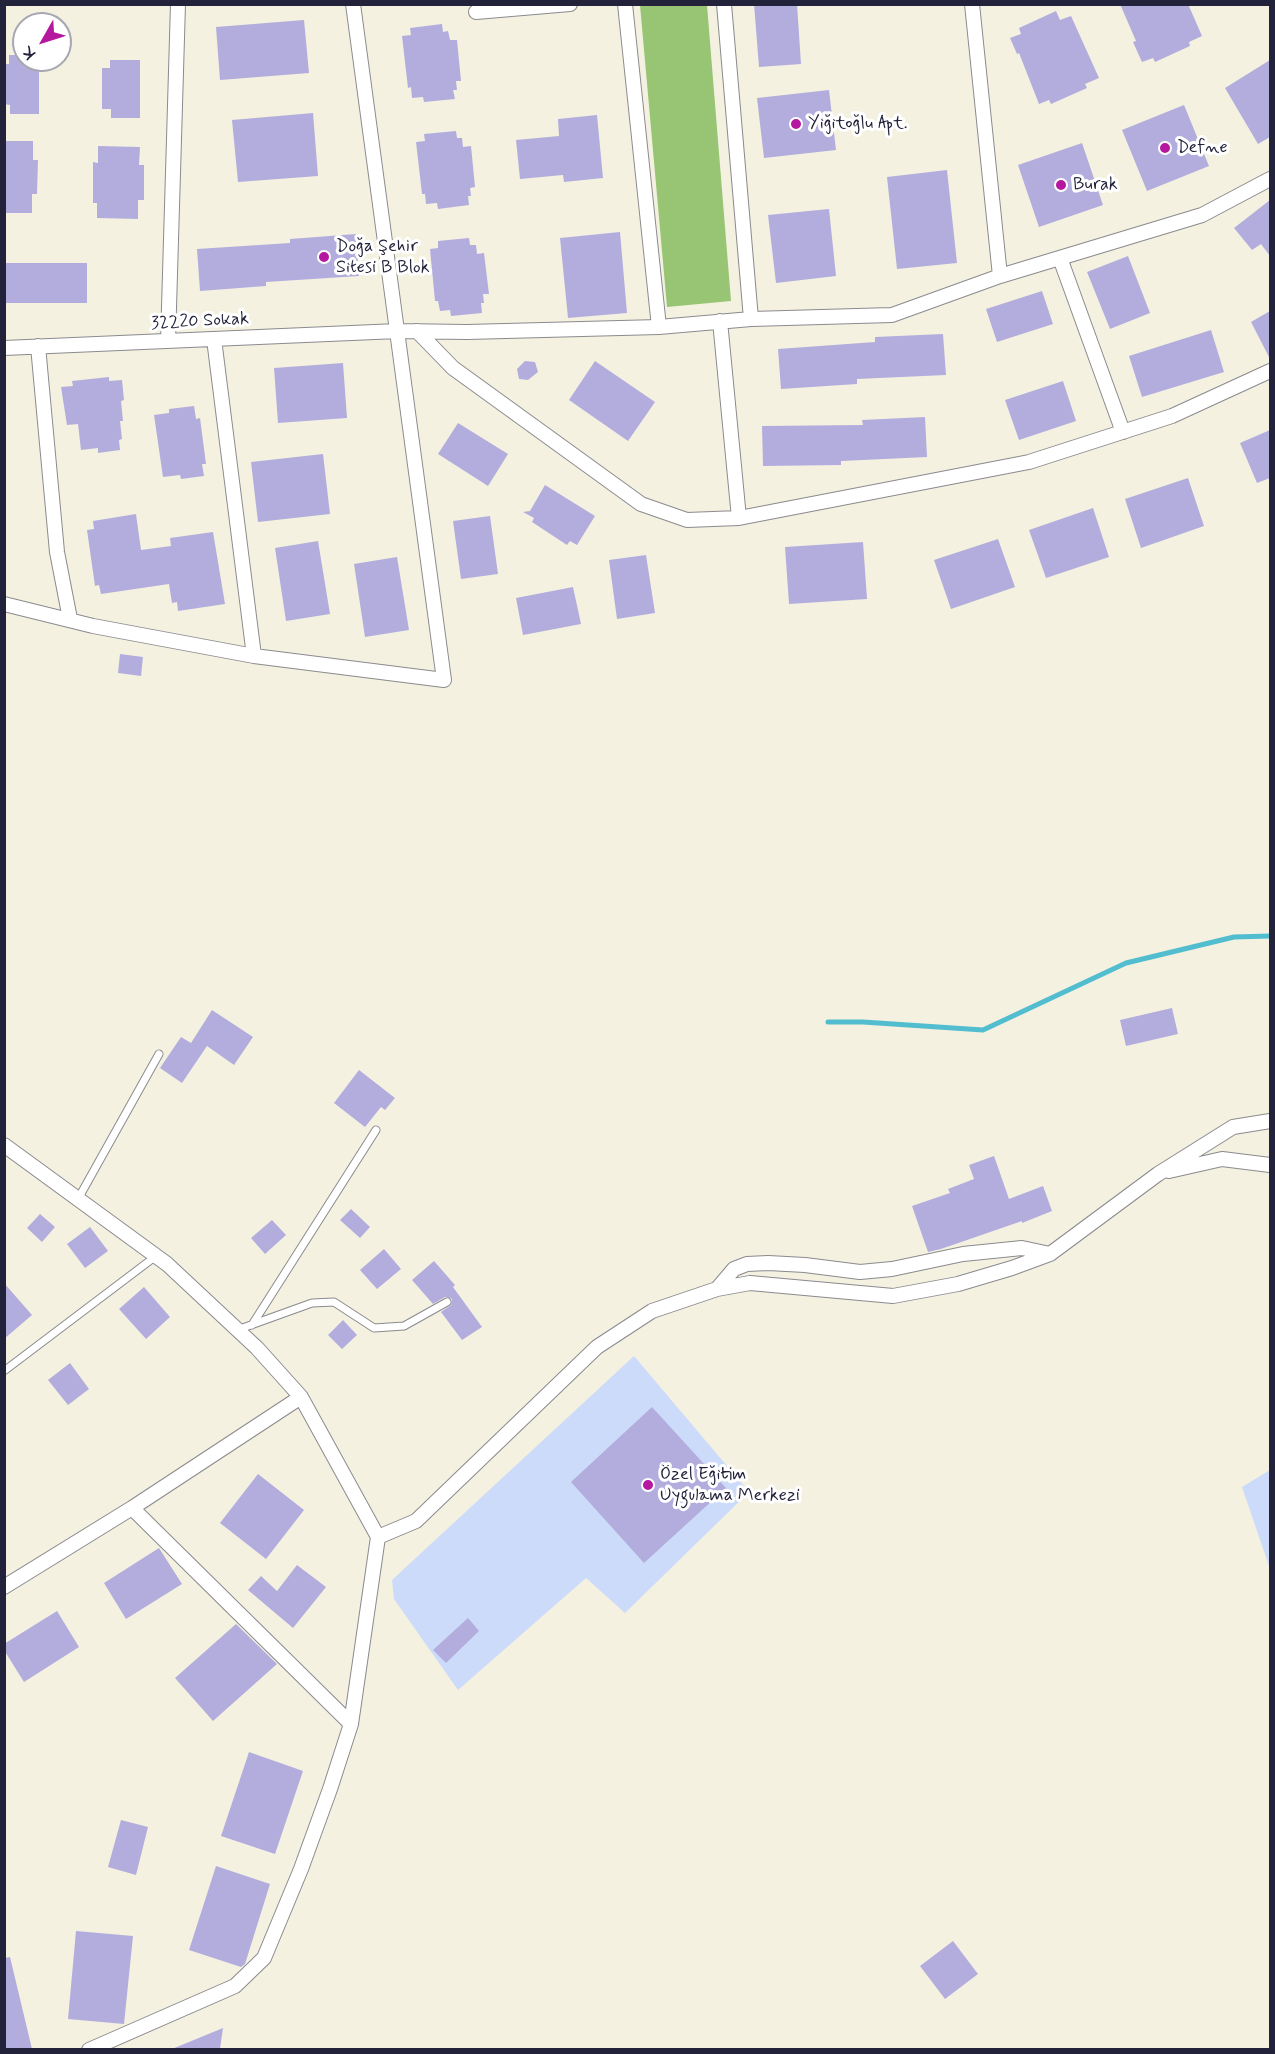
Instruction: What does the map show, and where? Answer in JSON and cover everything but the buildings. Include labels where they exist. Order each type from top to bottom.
[{"type":"street","points":[[168,341],[178,4]]},
{"type":"street","points":[[4,604],[93,626],[254,656],[444,680],[353,4]]},
{"type":"street","points":[[476,12],[570,4]]},
{"type":"street","points":[[625,4],[659,327]]},
{"type":"street","points":[[724,4],[751,319]]},
{"type":"street","points":[[975,6],[1000,276]]},
{"type":"street","name":"32220 Sokak","points":[[4,348],[398,331],[467,332],[659,327],[751,319],[892,315],[1000,276],[1202,215],[1270,179]]},
{"type":"street","points":[[1060,258],[1123,432]]},
{"type":"street","points":[[720,321],[738,518]]},
{"type":"street","points":[[417,331],[453,368],[641,504],[687,520],[738,518],[1029,462],[1172,416],[1270,371]]},
{"type":"street","points":[[214,339],[254,656]]},
{"type":"street","points":[[38,346],[57,552],[70,619]]},
{"type":"street","points":[[378,1537],[416,1521],[597,1347],[652,1311],[717,1289],[750,1283],[893,1296],[958,1284],[1050,1254],[1158,1174],[1233,1127],[1270,1121]]},
{"type":"street","points":[[4,1145],[156,1256],[257,1348],[301,1396],[378,1537],[351,1724],[301,1869],[264,1958],[235,1986],[88,2049]]},
{"type":"street","points":[[1158,1174],[1222,1159],[1270,1165]]},
{"type":"street","points":[[717,1289],[734,1269],[747,1264],[805,1265],[860,1272],[892,1269],[963,1254],[1022,1248],[1050,1254]]},
{"type":"street","points":[[4,1587],[132,1508],[301,1396]]},
{"type":"street","points":[[132,1508],[351,1724]]},
{"type":"lane","points":[[78,1199],[159,1054]]},
{"type":"lane","points":[[252,1325],[376,1130]]},
{"type":"lane","points":[[4,1371],[156,1256]]},
{"type":"lane","points":[[237,1330],[312,1304],[334,1302],[374,1328],[404,1326],[447,1302]]},
{"type":"shaded area","points":[[634,1356],[749,1492],[625,1613],[586,1578],[458,1690],[394,1599],[392,1580]]},
{"type":"shaded area","points":[[1270,1470],[1270,1569],[1242,1487]]},
{"type":"green space","points":[[640,5],[707,5],[731,301],[667,307]]},
{"type":"waterway","points":[[828,1022],[863,1022],[983,1030],[1126,963],[1234,937],[1270,936]]},
{"type":"place","name":"Yiğitoğlu Apt.","points":[[796,124]]},
{"type":"place","name":"Defne","points":[[1165,148]]},
{"type":"place","name":"Burak","points":[[1061,185]]},
{"type":"place","name":"Doğa Şehir Sitesi B Blok","points":[[324,257]]},
{"type":"place","name":"Özel Eğitim Uygulama Merkezi","points":[[648,1485]]}]
